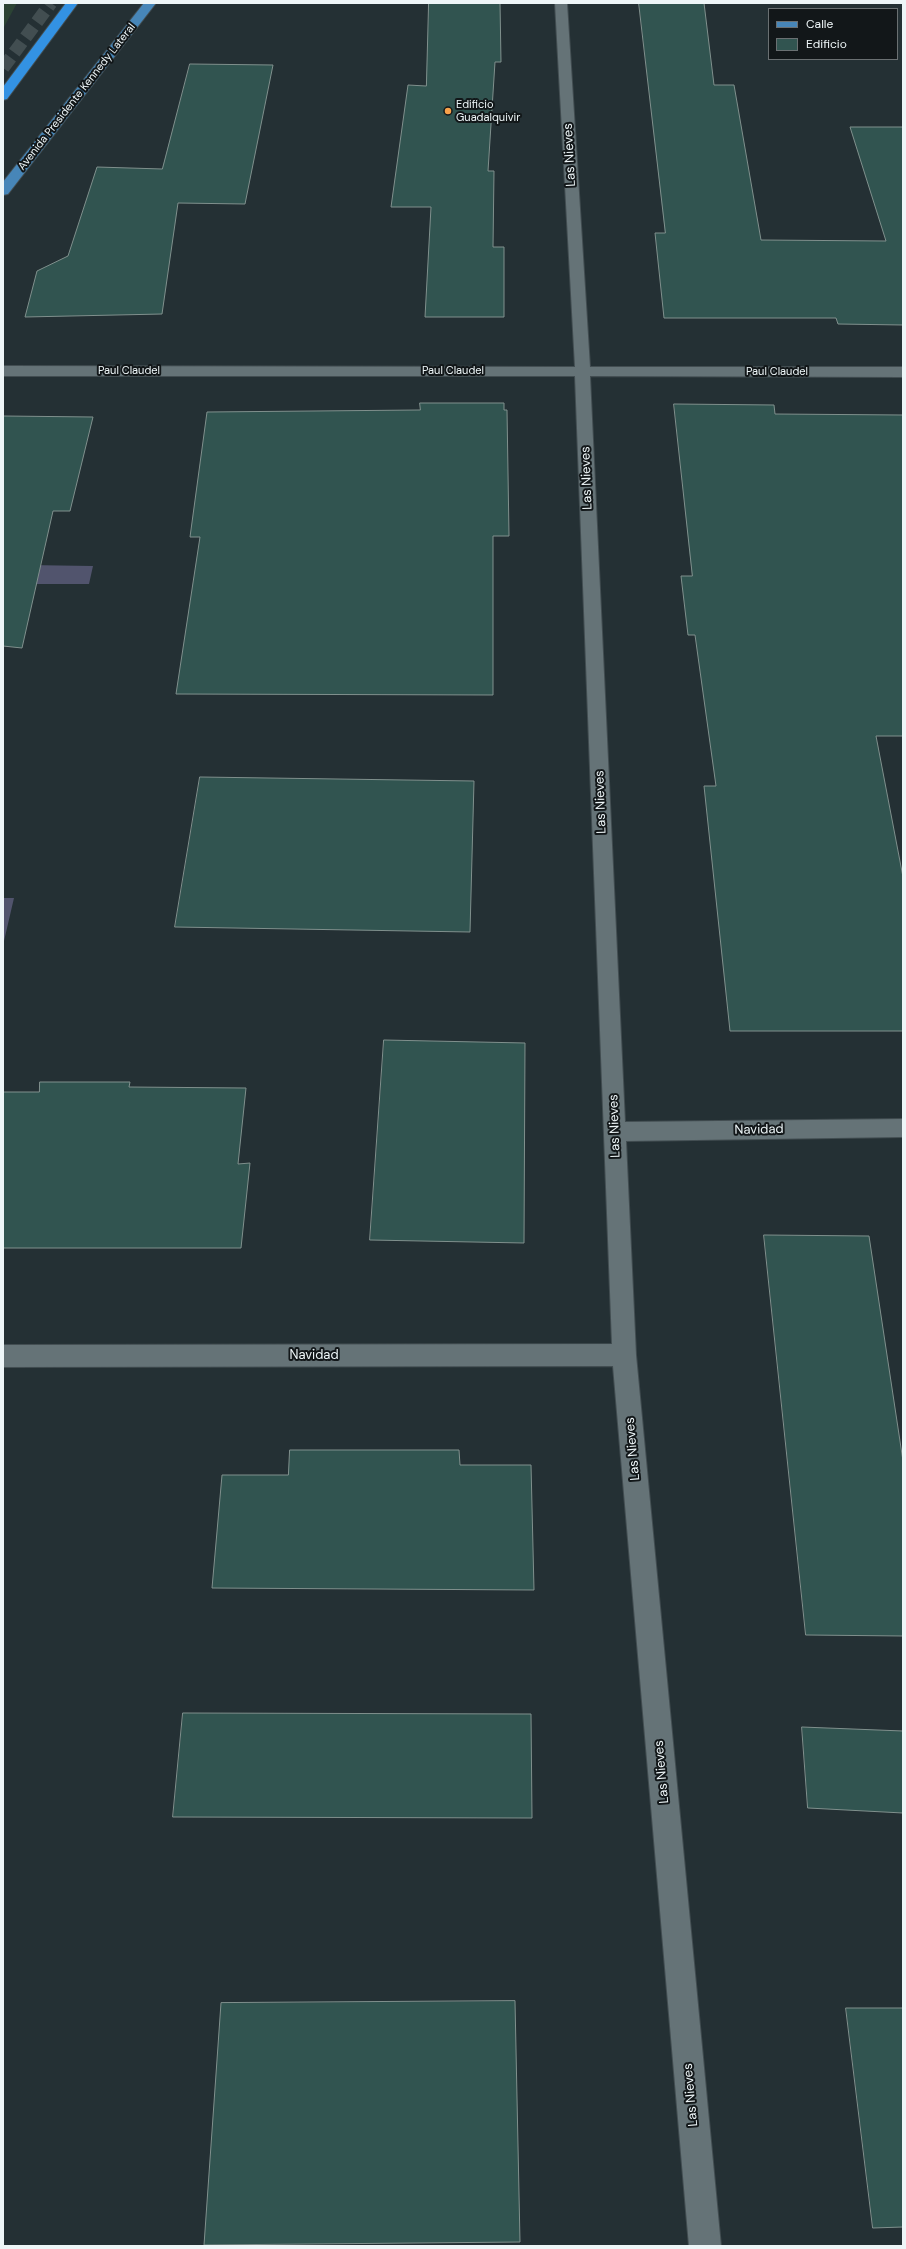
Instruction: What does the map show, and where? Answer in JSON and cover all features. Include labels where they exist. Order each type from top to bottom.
[{"type":"highway","points":[[3,96],[72,3]]},
{"type":"main road","name":"Avenida Presidente Kennedy Lateral","points":[[3,191],[150,3]]},
{"type":"street","name":"Las Nieves","points":[[561,3],[583,371],[616,1132],[624,1355],[705,2246]]},
{"type":"street","name":"Paul Claudel","points":[[3,371],[903,372]]},
{"type":"street","name":"Navidad","points":[[616,1132],[903,1128]]},
{"type":"street","name":"Navidad","points":[[3,1356],[624,1355]]},
{"type":"green space","points":[[3,3],[17,3],[3,29]]},
{"type":"water","points":[[27,565],[93,566],[89,584],[22,584]]},
{"type":"water","points":[[3,898],[14,898],[4,941],[3,941]]},
{"type":"building","points":[[429,3],[500,3],[501,62],[495,62],[488,171],[494,171],[493,247],[504,247],[504,317],[425,317],[431,207],[391,207],[408,85],[426,86]]},
{"type":"building","points":[[639,3],[704,3],[714,85],[734,85],[761,240],[886,241],[850,127],[903,127],[903,325],[838,324],[836,318],[664,318],[655,233],[665,233]]},
{"type":"building","points":[[190,64],[273,65],[245,204],[178,203],[162,314],[25,317],[37,271],[68,256],[97,167],[162,169]]},
{"type":"building","points":[[420,403],[504,403],[504,410],[507,410],[509,536],[493,536],[493,695],[176,694],[200,537],[190,537],[207,412],[420,410]]},
{"type":"building","points":[[674,404],[774,405],[775,414],[903,415],[903,736],[876,736],[903,877],[903,1031],[730,1031],[704,786],[716,786],[695,635],[688,635],[681,576],[692,576]]},
{"type":"building","points":[[3,416],[93,417],[70,511],[53,511],[22,648],[3,646]]},
{"type":"building","points":[[200,777],[474,781],[470,932],[175,927]]},
{"type":"building","points":[[384,1040],[525,1043],[524,1243],[370,1240]]},
{"type":"building","points":[[40,1082],[130,1082],[129,1087],[246,1088],[238,1164],[250,1163],[241,1248],[3,1248],[3,1092],[39,1092]]},
{"type":"building","points":[[764,1235],[869,1236],[903,1461],[903,1636],[806,1635]]},
{"type":"building","points":[[290,1450],[459,1450],[460,1465],[531,1465],[534,1590],[212,1588],[222,1475],[288,1475]]},
{"type":"building","points":[[183,1713],[531,1714],[532,1818],[173,1817]]},
{"type":"building","points":[[802,1727],[903,1731],[903,1813],[808,1808]]},
{"type":"building","points":[[515,2001],[520,2242],[204,2245],[221,2003]]},
{"type":"building","points":[[846,2008],[903,2008],[903,2227],[873,2228]]},
{"type":"tunnel","points":[[3,68],[51,3]]},
{"type":"place","name":"Edificio Guadalquivir","points":[[448,111]]}]
